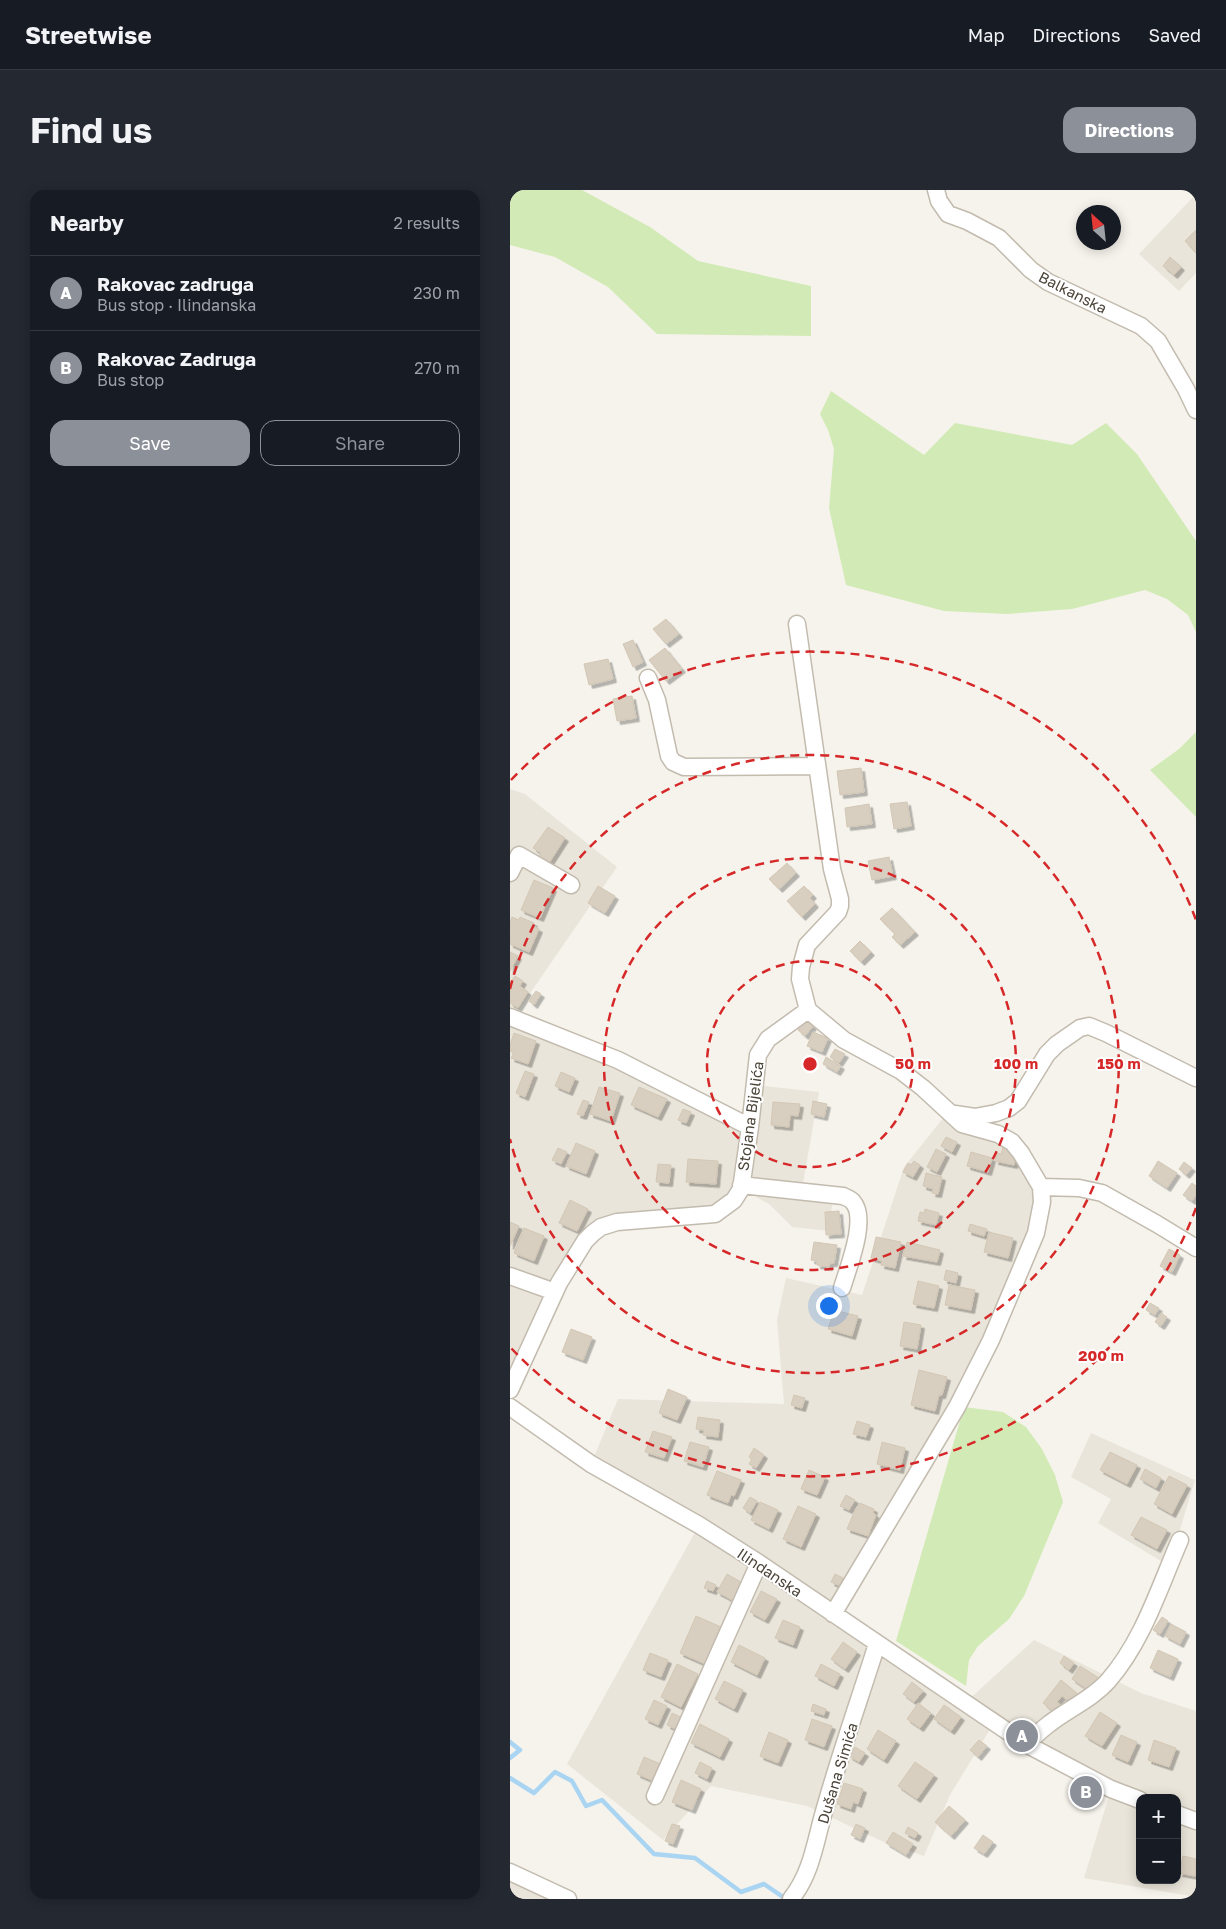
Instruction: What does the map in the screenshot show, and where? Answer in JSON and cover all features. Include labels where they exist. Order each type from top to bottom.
[{"type":"street","name":"Balkanska","points":[[936,190],[939,201],[948,214],[967,220],[999,238],[1031,270],[1048,282],[1141,326],[1158,341],[1196,410]]},
{"type":"street","points":[[797,624],[832,869],[840,899],[838,912],[807,945],[803,956],[800,979],[808,1010],[844,1040],[901,1071],[923,1088],[962,1124],[998,1134],[1012,1142],[1041,1187],[1042,1202],[1036,1233],[991,1340],[957,1407],[833,1614]]},
{"type":"street","points":[[648,678],[657,700],[669,756],[674,762],[684,767],[817,766]]},
{"type":"street","points":[[510,873],[519,855],[571,885]]},
{"type":"street","name":"Stojana Bijelića","points":[[510,1390],[559,1283],[585,1241],[602,1227],[617,1222],[715,1214],[734,1200],[741,1186],[758,1055],[768,1039],[808,1010]]},
{"type":"street","points":[[510,1017],[618,1060],[750,1127]]},
{"type":"street","points":[[948,1112],[975,1117],[996,1113],[1009,1108],[1018,1101],[1047,1054],[1057,1044],[1080,1028],[1088,1026],[1106,1033],[1196,1078]]},
{"type":"street","name":"Stojana Bijelića","points":[[741,1186],[843,1196],[854,1202],[858,1210],[860,1222],[842,1288]]},
{"type":"street","points":[[1041,1187],[1079,1188],[1102,1193],[1196,1248]]},
{"type":"street","points":[[510,1276],[556,1292]]},
{"type":"street","name":"Ilindanska","points":[[510,1407],[592,1464],[699,1525],[759,1564],[1026,1744],[1111,1789],[1136,1798]]},
{"type":"street","points":[[1026,1744],[1049,1724],[1108,1682],[1144,1626],[1180,1540]]},
{"type":"street","points":[[655,1796],[759,1564]]},
{"type":"street","name":"Dušana Simića","points":[[794,1895],[810,1868],[823,1814],[877,1644]]},
{"type":"street","points":[[1181,1815],[1196,1821]]},
{"type":"street","points":[[510,1872],[568,1899]]},
{"type":"shaded area","points":[[1194,196],[1196,198],[1196,273],[1179,291],[1139,254]]},
{"type":"shaded area","points":[[510,789],[525,794],[617,867],[513,1018],[750,1127],[754,1085],[819,1092],[802,1189],[833,1196],[829,1231],[792,1227],[769,1204],[741,1189],[725,1208],[593,1233],[510,1390]]},
{"type":"shaded area","points":[[948,1112],[1012,1142],[1042,1202],[991,1340],[833,1614],[965,1703],[1034,1640],[1141,1693],[1196,1711],[1196,1897],[1084,1878],[1111,1789],[994,1723],[950,1795],[924,1856],[886,1843],[807,1806],[711,1786],[663,1840],[567,1764],[699,1525],[591,1464],[618,1399],[784,1404],[777,1320],[786,1278],[862,1295],[904,1167]]},
{"type":"shaded area","points":[[1091,1433],[1195,1480],[1169,1566],[1098,1523],[1111,1499],[1071,1477]]},
{"type":"shaded area","points":[[510,1872],[568,1899],[510,1899]]},
{"type":"green space","points":[[510,190],[582,190],[650,227],[698,261],[811,286],[811,336],[657,334],[608,287],[555,257],[510,245]]},
{"type":"green space","points":[[831,391],[924,455],[955,423],[1072,445],[1106,423],[1137,454],[1196,541],[1196,632],[1188,615],[1167,599],[1145,590],[1072,609],[1007,614],[944,611],[846,585],[829,508],[834,449],[820,414]]},
{"type":"green space","points":[[1196,732],[1196,817],[1150,770],[1179,749]]},
{"type":"green space","points":[[964,1407],[1003,1412],[1026,1427],[1042,1449],[1055,1475],[1063,1502],[1024,1596],[1009,1619],[978,1646],[969,1660],[966,1686],[896,1641]]},
{"type":"building","points":[[1196,230],[1196,253],[1185,241]]},
{"type":"building","points":[[1170,257],[1181,267],[1174,275],[1163,266]]},
{"type":"building","points":[[666,619],[679,634],[666,644],[653,629]]},
{"type":"building","points":[[633,640],[643,662],[633,667],[623,644]]},
{"type":"building","points":[[665,648],[682,669],[666,681],[649,660]]},
{"type":"building","points":[[608,659],[613,679],[589,685],[584,664]]},
{"type":"building","points":[[632,696],[636,718],[617,721],[613,699]]},
{"type":"building","points":[[861,768],[864,792],[840,795],[837,771]]},
{"type":"building","points":[[907,802],[911,826],[894,829],[890,804]]},
{"type":"building","points":[[869,804],[872,824],[847,827],[845,808]]},
{"type":"building","points":[[548,827],[565,838],[549,863],[538,857],[541,853],[533,848]]},
{"type":"building","points":[[889,857],[893,876],[872,880],[868,861]]},
{"type":"building","points":[[787,863],[796,873],[779,889],[769,879]]},
{"type":"building","points":[[534,880],[553,888],[540,918],[521,910]]},
{"type":"building","points":[[598,886],[615,896],[605,913],[588,903]]},
{"type":"building","points":[[804,886],[813,895],[810,898],[815,904],[802,917],[787,901]]},
{"type":"building","points":[[892,908],[915,932],[900,945],[892,937],[895,934],[880,919]]},
{"type":"building","points":[[512,917],[519,920],[520,917],[534,923],[533,926],[539,929],[529,952],[510,944],[510,922]]},
{"type":"building","points":[[860,941],[871,952],[861,962],[850,951]]},
{"type":"building","points":[[510,952],[518,956],[510,971]]},
{"type":"building","points":[[515,976],[523,981],[520,986],[528,992],[518,1008],[510,1003],[510,983]]},
{"type":"building","points":[[536,991],[541,994],[534,1005],[529,1001]]},
{"type":"building","points":[[805,1020],[813,1026],[805,1036],[798,1030]]},
{"type":"building","points":[[813,1032],[828,1038],[822,1052],[807,1046]]},
{"type":"building","points":[[514,1033],[536,1041],[528,1064],[511,1058],[514,1053],[510,1051],[510,1045]]},
{"type":"building","points":[[835,1049],[845,1054],[839,1063],[830,1057]]},
{"type":"building","points":[[826,1057],[841,1066],[837,1072],[823,1064]]},
{"type":"building","points":[[525,1071],[534,1074],[525,1097],[516,1093]]},
{"type":"building","points":[[561,1072],[575,1078],[569,1092],[555,1086]]},
{"type":"building","points":[[599,1087],[620,1093],[611,1121],[590,1114]]},
{"type":"building","points":[[639,1087],[667,1099],[658,1117],[631,1105]]},
{"type":"building","points":[[583,1100],[589,1102],[583,1116],[577,1114]]},
{"type":"building","points":[[813,1101],[827,1104],[824,1117],[811,1114]]},
{"type":"building","points":[[773,1102],[800,1104],[798,1116],[790,1115],[789,1127],[771,1125]]},
{"type":"building","points":[[683,1109],[691,1112],[686,1123],[678,1120]]},
{"type":"building","points":[[946,1137],[957,1142],[952,1152],[941,1146]]},
{"type":"building","points":[[576,1143],[595,1151],[586,1174],[566,1166]]},
{"type":"building","points":[[1003,1147],[1018,1150],[1014,1165],[995,1161],[996,1153],[1001,1154]]},
{"type":"building","points":[[558,1148],[567,1152],[561,1164],[552,1160]]},
{"type":"building","points":[[936,1149],[946,1154],[937,1172],[927,1167]]},
{"type":"building","points":[[971,1152],[992,1158],[988,1172],[967,1166]]},
{"type":"building","points":[[688,1159],[718,1161],[716,1184],[686,1182]]},
{"type":"building","points":[[914,1161],[920,1165],[913,1177],[903,1172],[908,1163],[911,1165]]},
{"type":"building","points":[[1158,1161],[1177,1173],[1167,1188],[1149,1176]]},
{"type":"building","points":[[1184,1162],[1192,1168],[1186,1175],[1179,1169]]},
{"type":"building","points":[[658,1164],[671,1165],[669,1183],[656,1182]]},
{"type":"building","points":[[926,1173],[942,1177],[938,1194],[932,1193],[933,1189],[923,1186]]},
{"type":"building","points":[[1192,1183],[1196,1186],[1196,1195],[1192,1201],[1183,1195]]},
{"type":"building","points":[[570,1200],[588,1209],[577,1231],[559,1223]]},
{"type":"building","points":[[925,1209],[939,1213],[936,1225],[918,1221],[920,1212],[924,1213]]},
{"type":"building","points":[[839,1211],[841,1234],[826,1235],[825,1212]]},
{"type":"building","points":[[510,1222],[519,1226],[510,1246]]},
{"type":"building","points":[[970,1224],[987,1229],[984,1236],[968,1231]]},
{"type":"building","points":[[524,1228],[544,1236],[534,1261],[514,1253]]},
{"type":"building","points":[[989,1232],[1013,1238],[1008,1258],[984,1252]]},
{"type":"building","points":[[876,1237],[901,1242],[895,1268],[881,1265],[882,1261],[871,1258]]},
{"type":"building","points":[[814,1242],[837,1245],[834,1263],[830,1263],[829,1267],[817,1265],[817,1261],[811,1260]]},
{"type":"building","points":[[907,1242],[940,1250],[937,1262],[903,1256]]},
{"type":"building","points":[[1169,1249],[1180,1255],[1172,1272],[1160,1266]]},
{"type":"building","points":[[946,1270],[958,1273],[956,1283],[944,1280]]},
{"type":"building","points":[[918,1281],[939,1286],[934,1308],[913,1304]]},
{"type":"building","points":[[949,1285],[975,1290],[971,1310],[945,1305]]},
{"type":"building","points":[[1150,1303],[1159,1308],[1155,1315],[1146,1310]]},
{"type":"building","points":[[834,1310],[858,1316],[852,1336],[828,1329]]},
{"type":"building","points":[[1161,1313],[1167,1317],[1161,1326],[1155,1322]]},
{"type":"building","points":[[904,1322],[921,1325],[917,1349],[900,1346]]},
{"type":"building","points":[[571,1329],[592,1337],[583,1360],[562,1352]]},
{"type":"building","points":[[919,1370],[947,1377],[942,1395],[939,1395],[935,1411],[911,1405]]},
{"type":"building","points":[[668,1389],[687,1397],[677,1420],[659,1413]]},
{"type":"building","points":[[794,1395],[805,1398],[802,1408],[791,1405]]},
{"type":"building","points":[[698,1417],[720,1420],[718,1437],[703,1435],[704,1430],[696,1429]]},
{"type":"building","points":[[857,1421],[870,1425],[866,1437],[853,1434]]},
{"type":"building","points":[[653,1431],[672,1437],[664,1458],[645,1452]]},
{"type":"building","points":[[690,1442],[709,1447],[703,1467],[684,1461]]},
{"type":"building","points":[[882,1442],[905,1448],[900,1470],[877,1464]]},
{"type":"building","points":[[754,1448],[764,1455],[756,1468],[749,1464],[752,1459],[749,1457]]},
{"type":"building","points":[[1110,1452],[1137,1465],[1127,1484],[1100,1470]]},
{"type":"building","points":[[1145,1469],[1161,1478],[1156,1488],[1140,1479]]},
{"type":"building","points":[[809,1470],[825,1477],[817,1495],[801,1489]]},
{"type":"building","points":[[717,1471],[741,1480],[734,1496],[731,1495],[728,1503],[707,1495]]},
{"type":"building","points":[[1169,1476],[1187,1485],[1172,1514],[1154,1504]]},
{"type":"building","points":[[846,1495],[855,1500],[849,1510],[840,1506]]},
{"type":"building","points":[[750,1497],[757,1501],[750,1513],[743,1508]]},
{"type":"building","points":[[760,1502],[778,1510],[769,1529],[751,1520]]},
{"type":"building","points":[[860,1503],[874,1509],[873,1513],[876,1515],[868,1536],[847,1529]]},
{"type":"building","points":[[798,1506],[816,1514],[801,1547],[783,1539]]},
{"type":"building","points":[[1141,1517],[1167,1530],[1157,1549],[1131,1535]]},
{"type":"building","points":[[727,1574],[741,1582],[738,1588],[740,1590],[734,1601],[717,1592]]},
{"type":"building","points":[[835,1574],[843,1578],[840,1586],[831,1582]]},
{"type":"building","points":[[707,1581],[716,1585],[713,1591],[704,1588]]},
{"type":"building","points":[[761,1591],[777,1599],[765,1620],[750,1612]]},
{"type":"building","points":[[696,1616],[721,1627],[705,1664],[680,1653]]},
{"type":"building","points":[[1162,1617],[1168,1621],[1160,1634],[1153,1630]]},
{"type":"building","points":[[783,1620],[800,1627],[793,1645],[775,1638]]},
{"type":"building","points":[[1171,1624],[1186,1632],[1180,1644],[1165,1636]]},
{"type":"building","points":[[843,1642],[857,1652],[845,1669],[831,1659]]},
{"type":"building","points":[[739,1645],[765,1658],[757,1675],[731,1662]]},
{"type":"building","points":[[1158,1650],[1178,1659],[1170,1677],[1150,1668]]},
{"type":"building","points":[[650,1653],[668,1660],[661,1677],[643,1670]]},
{"type":"building","points":[[1064,1656],[1074,1663],[1069,1670],[1060,1663]]},
{"type":"building","points":[[677,1664],[698,1674],[681,1707],[661,1697]]},
{"type":"building","points":[[821,1664],[840,1674],[834,1686],[815,1676]]},
{"type":"building","points":[[1080,1666],[1099,1678],[1090,1691],[1072,1679]]},
{"type":"building","points":[[1061,1680],[1078,1694],[1071,1703],[1062,1696],[1057,1702],[1062,1706],[1056,1714],[1043,1703]]},
{"type":"building","points":[[724,1681],[743,1690],[734,1709],[715,1699]]},
{"type":"building","points":[[912,1682],[923,1691],[914,1702],[903,1694]]},
{"type":"building","points":[[654,1700],[667,1706],[658,1725],[645,1719]]},
{"type":"building","points":[[918,1703],[931,1713],[920,1728],[907,1719]]},
{"type":"building","points":[[813,1704],[826,1709],[824,1715],[811,1711]]},
{"type":"building","points":[[944,1705],[961,1717],[951,1731],[934,1719]]},
{"type":"building","points":[[1100,1712],[1117,1723],[1102,1746],[1085,1736]]},
{"type":"building","points":[[672,1713],[685,1719],[680,1731],[667,1725]]},
{"type":"building","points":[[812,1719],[832,1726],[824,1747],[805,1740]]},
{"type":"building","points":[[700,1724],[729,1739],[720,1757],[691,1743]]},
{"type":"building","points":[[878,1730],[896,1741],[884,1760],[867,1749]]},
{"type":"building","points":[[769,1732],[788,1740],[778,1763],[760,1756]]},
{"type":"building","points":[[1121,1735],[1137,1742],[1128,1762],[1112,1755]]},
{"type":"building","points":[[979,1740],[987,1746],[978,1757],[970,1750]]},
{"type":"building","points":[[1154,1740],[1176,1748],[1169,1767],[1148,1760]]},
{"type":"building","points":[[855,1747],[865,1753],[859,1762],[849,1756]]},
{"type":"building","points":[[644,1757],[663,1765],[656,1782],[637,1774]]},
{"type":"building","points":[[700,1762],[712,1768],[707,1779],[695,1773]]},
{"type":"building","points":[[915,1762],[934,1775],[917,1799],[898,1786]]},
{"type":"building","points":[[681,1780],[701,1789],[692,1810],[672,1802]]},
{"type":"building","points":[[844,1783],[863,1789],[858,1804],[853,1802],[851,1809],[837,1804]]},
{"type":"building","points":[[949,1806],[965,1820],[951,1836],[935,1822]]},
{"type":"building","points":[[672,1824],[680,1826],[673,1844],[665,1841]]},
{"type":"building","points":[[856,1824],[865,1828],[860,1839],[851,1835]]},
{"type":"building","points":[[908,1827],[918,1833],[915,1838],[905,1833]]},
{"type":"building","points":[[893,1832],[913,1844],[906,1855],[886,1843]]},
{"type":"building","points":[[983,1835],[993,1842],[984,1854],[974,1848]]},
{"type":"building","points":[[1183,1856],[1196,1859],[1195,1876],[1181,1873]]},
{"type":"waterway","points":[[510,1742],[520,1750],[510,1758]]},
{"type":"waterway","points":[[510,1778],[534,1793],[555,1772],[572,1781],[586,1806],[602,1800],[654,1854],[695,1858],[741,1892],[764,1884],[786,1899]]},
{"type":"place","name":"Rakovac zadruga","points":[[1022,1736]]},
{"type":"place","name":"Rakovac Zadruga","points":[[1086,1792]]}]
